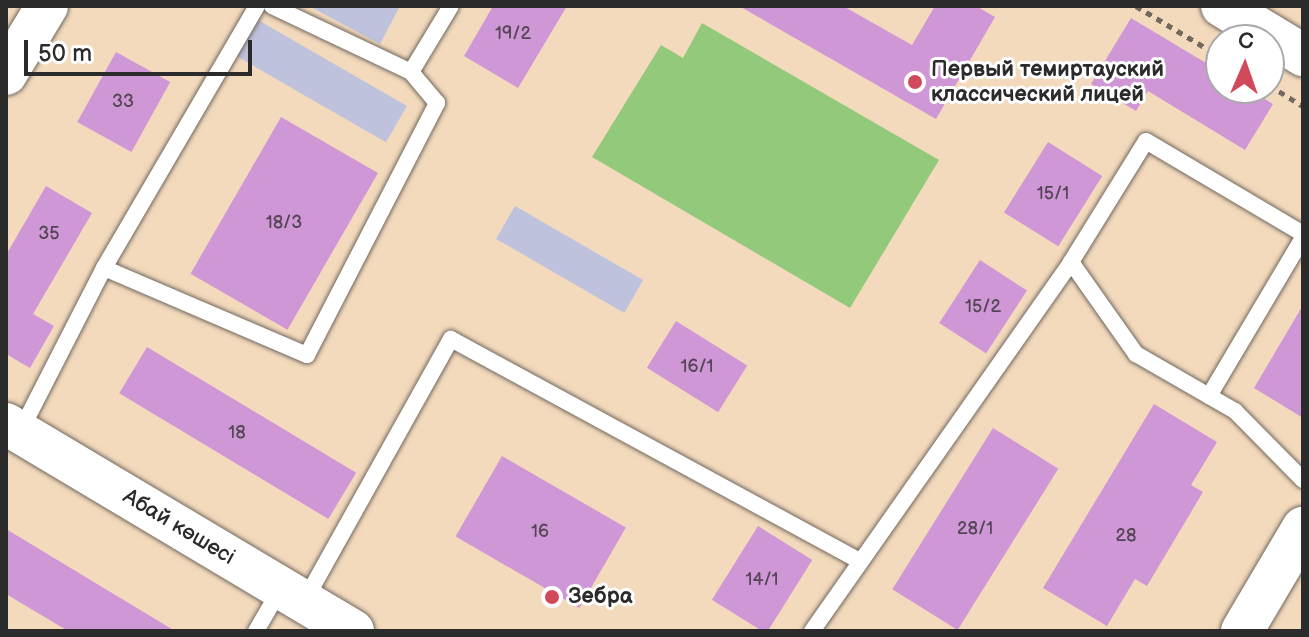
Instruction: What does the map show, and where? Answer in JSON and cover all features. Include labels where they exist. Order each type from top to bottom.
[{"type":"street","points":[[6,74],[47,6]]},
{"type":"street","points":[[1222,6],[1303,55]]},
{"type":"street","name":"Абай көшесі","points":[[13,428],[353,631]]},
{"type":"street","points":[[1242,631],[1303,528]]},
{"type":"lane","points":[[13,428],[257,6]]},
{"type":"lane","points":[[104,268],[307,355],[437,103],[411,72],[272,6]]},
{"type":"lane","points":[[411,72],[451,6]]},
{"type":"lane","points":[[812,631],[1071,262],[1146,141],[1303,236],[1209,396]]},
{"type":"lane","points":[[1071,262],[1136,354],[1235,411],[1303,480]]},
{"type":"lane","points":[[256,631],[292,595],[451,339],[860,561]]},
{"type":"path","points":[[1136,6],[1205,47]]},
{"type":"path","points":[[1285,95],[1303,106]]},
{"type":"shaded area","points":[[309,6],[400,6],[380,44]]},
{"type":"shaded area","points":[[258,20],[407,106],[386,142],[237,56]]},
{"type":"shaded area","points":[[515,206],[643,280],[624,313],[496,239]]},
{"type":"green space","points":[[702,23],[939,160],[850,308],[592,157],[661,45],[683,58]]},
{"type":"building","points":[[493,6],[567,6],[518,88],[464,56]]},
{"type":"building","name":"Первый темиртауский классический лицей","points":[[739,6],[843,6],[912,45],[935,6],[976,6],[995,17],[936,119]]},
{"type":"building","points":[[1131,18],[1205,62],[1205,104],[1273,104],[1245,150],[1148,91],[1136,111],[1091,84]]},
{"type":"building","points":[[116,52],[170,82],[131,152],[77,122]]},
{"type":"building","points":[[281,117],[378,173],[287,330],[191,274]]},
{"type":"building","points":[[1048,142],[1102,176],[1058,246],[1004,212]]},
{"type":"building","points":[[46,186],[92,213],[33,314],[54,326],[30,368],[6,354],[6,255]]},
{"type":"building","points":[[980,260],[1027,290],[986,353],[939,323]]},
{"type":"building","points":[[1303,305],[1303,418],[1254,388]]},
{"type":"building","points":[[676,321],[747,366],[718,412],[647,368]]},
{"type":"building","points":[[147,347],[356,473],[328,519],[119,393]]},
{"type":"building","points":[[1154,404],[1217,442],[1191,485],[1203,492],[1147,586],[1135,579],[1107,626],[1043,588]]},
{"type":"building","points":[[993,428],[1058,469],[958,630],[892,589]]},
{"type":"building","points":[[502,456],[626,528],[579,608],[456,537]]},
{"type":"building","points":[[758,526],[812,560],[768,631],[762,631],[712,600]]},
{"type":"building","points":[[6,529],[175,631],[68,631],[6,594]]},
{"type":"place","name":"Первый темиртауский классический лицей","points":[[915,82]]},
{"type":"place","name":"Зебра","points":[[552,597]]}]
